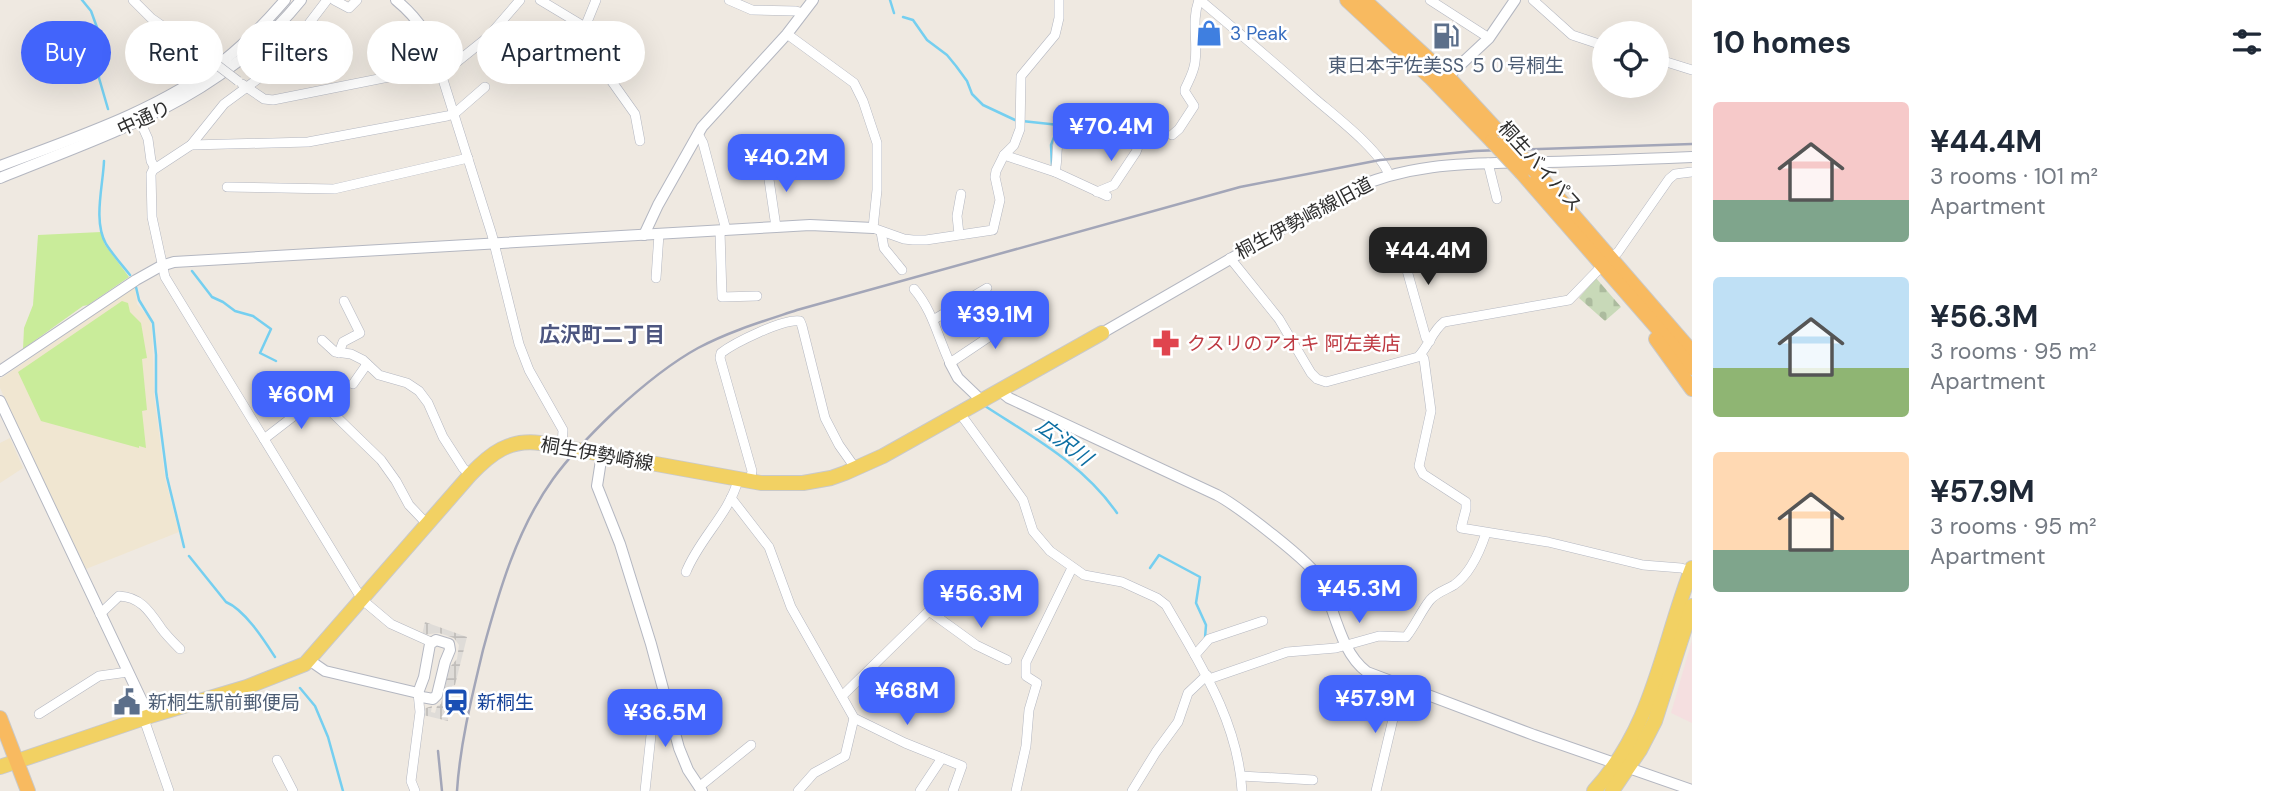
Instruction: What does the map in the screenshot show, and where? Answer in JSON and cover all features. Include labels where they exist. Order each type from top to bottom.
[{"type":"highway","name":"桐生バイパス","points":[[1347,0],[1443,81]]},
{"type":"highway","name":"桐生バイパス","points":[[1364,0],[1529,172],[1692,352]]},
{"type":"highway","name":"桐生バイパス","points":[[1607,261],[1692,369]]},
{"type":"highway","points":[[1607,261],[1631,273],[1692,337]]},
{"type":"highway","points":[[1607,261],[1611,284],[1640,317],[1692,389]]},
{"type":"highway","points":[[0,718],[28,791]]},
{"type":"main road","name":"桐生伊勢崎線","points":[[0,767],[296,669],[309,660],[363,600],[470,475],[487,458],[509,445],[534,442],[562,446],[744,481],[803,483],[831,478],[856,469],[1102,332]]},
{"type":"main road","points":[[1612,791],[1649,702],[1691,570]]},
{"type":"main road","points":[[1594,791],[1648,736],[1661,706],[1692,606]]},
{"type":"street","points":[[133,0],[151,18],[237,80]]},
{"type":"street","name":"中通り","points":[[0,166],[169,96],[236,51],[285,0]]},
{"type":"street","name":"中通り","points":[[0,178],[140,121],[181,101],[230,68],[277,27],[301,0]]},
{"type":"street","points":[[309,21],[327,0]]},
{"type":"street","points":[[334,0],[349,8],[357,0]]},
{"type":"street","points":[[396,0],[417,21]]},
{"type":"street","points":[[463,55],[488,37],[520,0]]},
{"type":"street","points":[[541,0],[575,21]]},
{"type":"street","points":[[587,21],[596,0]]},
{"type":"street","points":[[729,0],[752,10],[803,13]]},
{"type":"street","points":[[644,235],[657,205],[698,134],[716,110],[787,34],[813,0]]},
{"type":"street","points":[[0,371],[118,291],[161,265],[174,262],[810,225],[877,230],[913,240],[993,230],[1000,200],[996,171],[1004,155],[1014,145],[1020,129],[1021,76],[1055,35],[1059,0]]},
{"type":"street","points":[[1172,135],[1194,106],[1185,89],[1195,65],[1194,29],[1200,0],[1340,120],[1373,152],[1389,175]]},
{"type":"street","points":[[1430,0],[1489,38]]},
{"type":"street","points":[[1443,81],[1489,38],[1516,0]]},
{"type":"street","points":[[1533,0],[1572,35],[1592,42]]},
{"type":"street","points":[[787,34],[854,83],[863,101],[877,143],[877,230],[884,248],[902,270]]},
{"type":"street","points":[[1669,62],[1692,69]]},
{"type":"street","points":[[309,660],[325,671],[418,693],[428,699],[436,697],[451,647],[438,640],[431,642],[391,624],[363,600],[165,277],[152,218],[151,174],[155,168],[191,145],[242,84],[264,99],[273,100],[367,84]]},
{"type":"street","points":[[444,84],[494,243],[521,351],[563,430],[562,446]]},
{"type":"street","points":[[614,84],[635,114],[640,141]]},
{"type":"street","points":[[191,145],[308,142],[454,114],[485,87]]},
{"type":"street","points":[[140,121],[148,139],[151,162],[155,168]]},
{"type":"street","points":[[1055,172],[1056,142],[1061,131],[1064,127],[1080,132]]},
{"type":"street","points":[[698,134],[703,143],[723,231],[722,297],[757,296]]},
{"type":"street","points":[[1004,155],[1055,172],[1102,194],[1114,185],[1139,144]]},
{"type":"street","name":"桐生伊勢崎線旧道","points":[[1102,332],[1348,191],[1389,175],[1437,165],[1692,157]]},
{"type":"street","points":[[227,187],[334,189],[468,158]]},
{"type":"street","points":[[1488,163],[1497,199]]},
{"type":"street","points":[[776,227],[768,171],[789,171],[793,167]]},
{"type":"street","points":[[1230,258],[1279,318],[1311,373],[1317,379],[1334,381],[1412,359],[1421,354],[1436,329],[1444,322],[1569,300],[1618,252],[1669,179],[1675,174],[1692,172]]},
{"type":"street","points":[[959,234],[957,216],[961,194]]},
{"type":"street","points":[[656,278],[659,234]]},
{"type":"street","points":[[1401,249],[1426,338],[1430,341]]},
{"type":"street","points":[[933,320],[987,288]]},
{"type":"street","points":[[914,289],[933,320],[958,378],[981,400]]},
{"type":"street","points":[[338,353],[343,342],[360,333],[344,301]]},
{"type":"street","points":[[950,363],[1026,312]]},
{"type":"street","points":[[686,572],[693,555],[751,467],[720,358],[721,353],[774,327],[798,320],[802,326],[825,418],[856,469]]},
{"type":"street","points":[[323,340],[333,351],[351,354],[367,363],[379,375],[411,385],[422,395],[443,437],[470,475]]},
{"type":"street","points":[[1421,354],[1431,411],[1419,466],[1423,474],[1466,502],[1461,528],[1548,542],[1643,565],[1691,570]]},
{"type":"street","points":[[353,384],[367,363]]},
{"type":"street","points":[[999,390],[1009,398],[1217,495],[1247,514],[1319,577],[1347,645],[1364,670],[1692,790]]},
{"type":"street","points":[[264,439],[317,398],[381,460],[409,505],[428,525]]},
{"type":"street","points":[[0,401],[142,701],[146,725],[169,791]]},
{"type":"street","points":[[959,412],[1023,500],[1033,531],[1050,551],[1084,575],[1122,582],[1166,605],[1208,677],[1232,735],[1242,791]]},
{"type":"street","points":[[602,454],[597,486],[620,544],[679,748],[688,769],[701,789],[751,745]]},
{"type":"street","points":[[732,499],[769,547],[790,607],[854,718],[905,743],[962,766],[953,791]]},
{"type":"street","points":[[1132,791],[1178,722],[1188,693],[1208,677],[1276,654],[1336,648],[1379,636],[1406,637],[1430,600],[1464,575],[1479,551],[1486,533]]},
{"type":"street","points":[[1016,791],[1026,743],[1029,710],[1037,683],[1026,676],[1026,662],[1072,568]]},
{"type":"street","points":[[100,614],[119,596],[136,600],[153,614],[161,628],[180,649]]},
{"type":"street","points":[[842,696],[929,611],[976,645],[1007,660]]},
{"type":"street","points":[[1195,655],[1209,639],[1263,621]]},
{"type":"street","points":[[415,791],[411,781],[420,712],[418,693],[431,642]]},
{"type":"street","points":[[39,714],[99,676],[128,672]]},
{"type":"street","points":[[1376,791],[1401,685]]},
{"type":"street","points":[[645,791],[652,726],[666,698]]},
{"type":"street","points":[[798,791],[814,773],[845,756],[854,718]]},
{"type":"street","points":[[920,791],[942,758]]},
{"type":"street","points":[[277,760],[293,791]]},
{"type":"street","points":[[1241,776],[1313,780]]},
{"type":"shaded area","points":[[135,287],[137,304],[150,319],[152,328],[154,395],[165,478],[179,532],[86,569],[0,388],[0,379]]},
{"type":"shaded area","points":[[10,438],[23,468],[0,483],[0,443]]},
{"type":"shaded area","points":[[425,622],[467,637],[455,685],[452,686],[450,696],[446,696],[444,716],[448,721],[423,715],[423,709],[432,706],[431,712],[435,713],[437,706],[441,704],[450,667],[457,659],[459,645],[454,638],[439,633],[422,635]]},
{"type":"shaded area","points":[[1692,640],[1692,723],[1671,713]]},
{"type":"green space","points":[[101,232],[105,245],[129,277],[23,349],[24,328],[33,305],[38,235]]},
{"type":"green space","points":[[1596,278],[1621,307],[1605,321],[1579,298]]},
{"type":"green space","points":[[122,301],[128,303],[130,312],[141,323],[147,358],[142,359],[147,410],[142,411],[146,448],[41,421],[18,372]]},
{"type":"waterway","points":[[82,0],[91,11],[99,33],[99,78],[108,109]]},
{"type":"waterway","name":"広沢川","points":[[890,0],[894,13]]},
{"type":"waterway","points":[[903,17],[913,20],[927,40],[947,55],[967,81],[972,94],[983,105],[1015,120]]},
{"type":"waterway","points":[[1022,121],[1059,125],[1051,145],[1052,166]]},
{"type":"waterway","points":[[104,161],[99,214],[102,235],[130,275]]},
{"type":"waterway","points":[[192,271],[212,297],[235,311],[253,316],[271,329],[260,353],[276,361]]},
{"type":"waterway","points":[[136,287],[139,300],[153,323],[156,392],[167,477],[184,547]]},
{"type":"waterway","name":"広沢川","points":[[985,406],[1057,453],[1089,480],[1117,513]]},
{"type":"waterway","points":[[1150,568],[1159,555],[1200,577],[1196,603],[1206,625],[1205,638]]},
{"type":"waterway","points":[[189,556],[226,602],[247,618],[275,657]]},
{"type":"waterway","points":[[300,688],[315,706],[328,737],[343,791]]},
{"type":"railway","points":[[457,791],[464,738],[483,650],[519,540],[540,498],[574,452],[624,403],[654,377],[698,348],[735,331],[797,310],[1240,187],[1380,160],[1474,151],[1692,144]]},
{"type":"railway","points":[[438,751],[442,791]]},
{"type":"place","name":"3 Peak","points":[[1209,33]]},
{"type":"place","name":"東日本宇佐美SS ５０号桐生","points":[[1446,36]]},
{"type":"place","name":"クスリのアオキ 阿左美店","points":[[1166,343]]},
{"type":"place","name":"新桐生駅前郵便局","points":[[127,702]]},
{"type":"place","name":"新桐生","points":[[456,702]]},
{"type":"district","name":"広沢町二丁目","points":[[602,335]]}]
